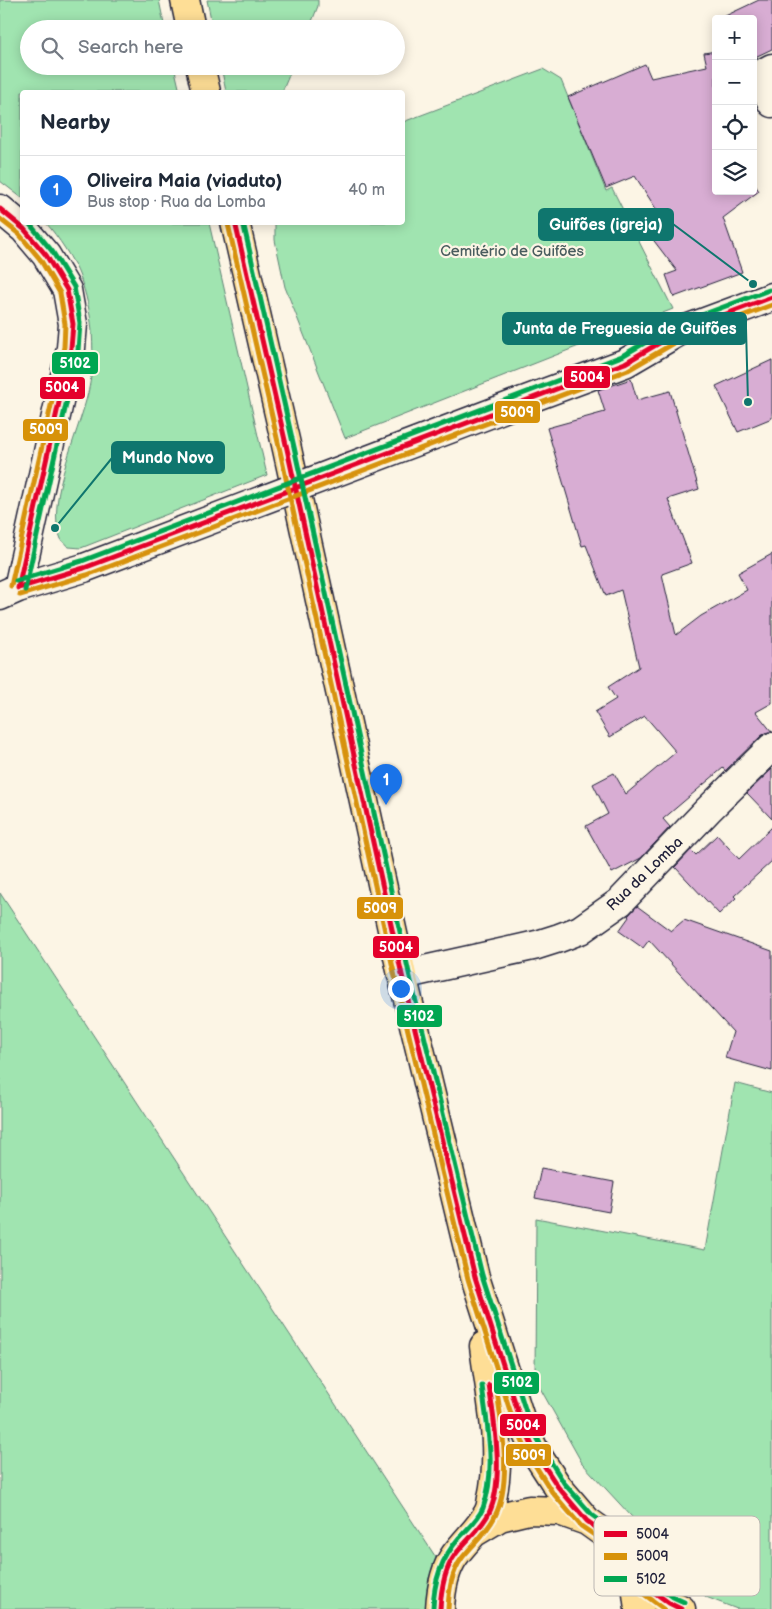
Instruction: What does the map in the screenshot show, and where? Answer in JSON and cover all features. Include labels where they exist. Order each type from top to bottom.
[{"type":"main road","points":[[185,0],[189,20]]},
{"type":"main road","points":[[202,75],[206,90]]},
{"type":"main road","points":[[236,225],[287,449],[402,975],[475,1277],[520,1418],[534,1450],[558,1487],[587,1521],[594,1526]]},
{"type":"main road","points":[[440,1609],[442,1585],[454,1556],[474,1533],[489,1511],[494,1489],[496,1464],[494,1427],[475,1277]]},
{"type":"main road","points":[[474,1533],[500,1517],[529,1510],[559,1511],[587,1521]]},
{"type":"main road","points":[[637,1596],[639,1609]]},
{"type":"main road","points":[[659,1596],[681,1609]]},
{"type":"street","points":[[772,68],[758,75],[772,103]]},
{"type":"street","points":[[0,209],[24,229],[46,255],[67,290],[73,324],[71,348],[9,592]]},
{"type":"street","points":[[9,592],[84,568],[625,363],[678,332],[772,296]]},
{"type":"street","name":"Rua da Lomba","points":[[402,975],[537,945],[580,930],[620,902],[708,810],[772,747]]},
{"type":"green space","points":[[0,0],[159,0],[163,20],[20,20],[20,75],[176,75],[180,90],[20,90],[20,196],[0,181]]},
{"type":"green space","points":[[207,0],[318,0],[318,6],[313,20],[211,20]]},
{"type":"green space","name":"Cemitério de Guifões","points":[[543,69],[561,80],[606,191],[612,188],[673,309],[345,438],[285,287],[275,240],[275,225],[405,225],[405,121]]},
{"type":"green space","points":[[223,75],[289,75],[283,90],[226,90]]},
{"type":"green space","points":[[48,225],[209,225],[267,475],[81,548],[69,547],[61,539],[57,523],[57,504],[66,462],[90,383],[93,343],[90,316],[80,277]]},
{"type":"green space","points":[[0,893],[437,1559],[429,1578],[426,1609],[0,1609]]},
{"type":"green space","points":[[735,1083],[772,1093],[772,1609],[737,1609],[705,1596],[760,1596],[760,1516],[631,1516],[582,1463],[535,1379],[536,1218],[705,1250]]},
{"type":"building","points":[[759,0],[772,0],[772,49],[757,56],[757,15],[727,15]]},
{"type":"building","points":[[712,52],[712,195],[754,195],[723,218],[742,272],[674,297],[666,275],[677,271],[645,229],[660,215],[635,176],[606,188],[568,97],[645,64],[651,78],[707,66],[704,53]]},
{"type":"building","points":[[772,360],[772,418],[738,432],[716,386]]},
{"type":"building","points":[[631,379],[637,400],[670,391],[699,489],[668,499],[692,563],[662,574],[676,635],[701,616],[747,590],[738,573],[772,554],[772,703],[756,712],[772,732],[761,736],[725,771],[723,768],[663,819],[670,827],[641,858],[612,873],[586,826],[608,814],[593,784],[614,773],[626,794],[676,752],[645,716],[610,737],[595,712],[616,699],[608,687],[639,667],[621,590],[606,596],[586,545],[582,546],[547,428],[605,412],[598,390]]},
{"type":"building","points":[[772,769],[772,819],[747,793]]},
{"type":"building","points":[[772,827],[772,861],[734,896],[736,898],[719,914],[675,867],[691,850],[696,855],[717,835],[739,859]]},
{"type":"building","points":[[637,906],[671,931],[684,920],[772,951],[772,1071],[725,1058],[733,1032],[649,940],[643,948],[619,931]]},
{"type":"building","points":[[541,1168],[614,1182],[609,1212],[535,1198]]},
{"type":"transit line","name":"5004","points":[[0,209],[24,229],[46,255],[67,290],[73,324],[71,348],[18,588]]},
{"type":"transit line","name":"5009","points":[[0,219],[19,234],[40,259],[60,293],[65,324],[64,347],[11,586]]},
{"type":"transit line","name":"5102","points":[[25,590],[78,350],[80,323],[74,287],[52,251],[30,225]]},
{"type":"transit line","name":"5009","points":[[228,225],[280,451],[395,977],[468,1279],[513,1420],[528,1454],[552,1492],[581,1526],[594,1535]]},
{"type":"transit line","name":"5004","points":[[236,225],[287,449],[402,975],[475,1277],[520,1418],[534,1450],[558,1487],[587,1521],[594,1526]]},
{"type":"transit line","name":"5102","points":[[244,225],[409,973],[482,1275],[527,1415],[541,1446],[564,1483],[594,1516]]},
{"type":"transit line","name":"5102","points":[[16,581],[82,561],[622,356],[675,325],[769,290]]},
{"type":"transit line","name":"5004","points":[[18,588],[84,568],[625,363],[678,332],[772,297]]},
{"type":"transit line","name":"5009","points":[[20,595],[87,575],[628,370],[681,339],[772,305]]},
{"type":"transit line","name":"5009","points":[[448,1609],[450,1589],[455,1570],[462,1558],[488,1528],[500,1502],[505,1469],[503,1433],[496,1384]]},
{"type":"transit line","name":"5004","points":[[440,1609],[442,1588],[448,1567],[455,1555],[486,1519],[494,1500],[497,1450],[489,1385]]},
{"type":"transit line","name":"5102","points":[[433,1608],[435,1589],[443,1562],[459,1538],[478,1516],[483,1508],[487,1493],[490,1447],[482,1386]]},
{"type":"transit line","name":"5009","points":[[646,1596],[664,1609]]},
{"type":"transit line","name":"5004","points":[[659,1596],[681,1609]]},
{"type":"transit line","name":"5102","points":[[672,1596],[684,1602]]},
{"type":"place","name":"Guifões (igreja)","points":[[753,284]]},
{"type":"place","name":"Junta de Freguesia de Guifões","points":[[748,402]]},
{"type":"place","name":"Mundo Novo","points":[[55,528]]},
{"type":"place","name":"Oliveira Maia (viaduto)","points":[[386,805]]}]
